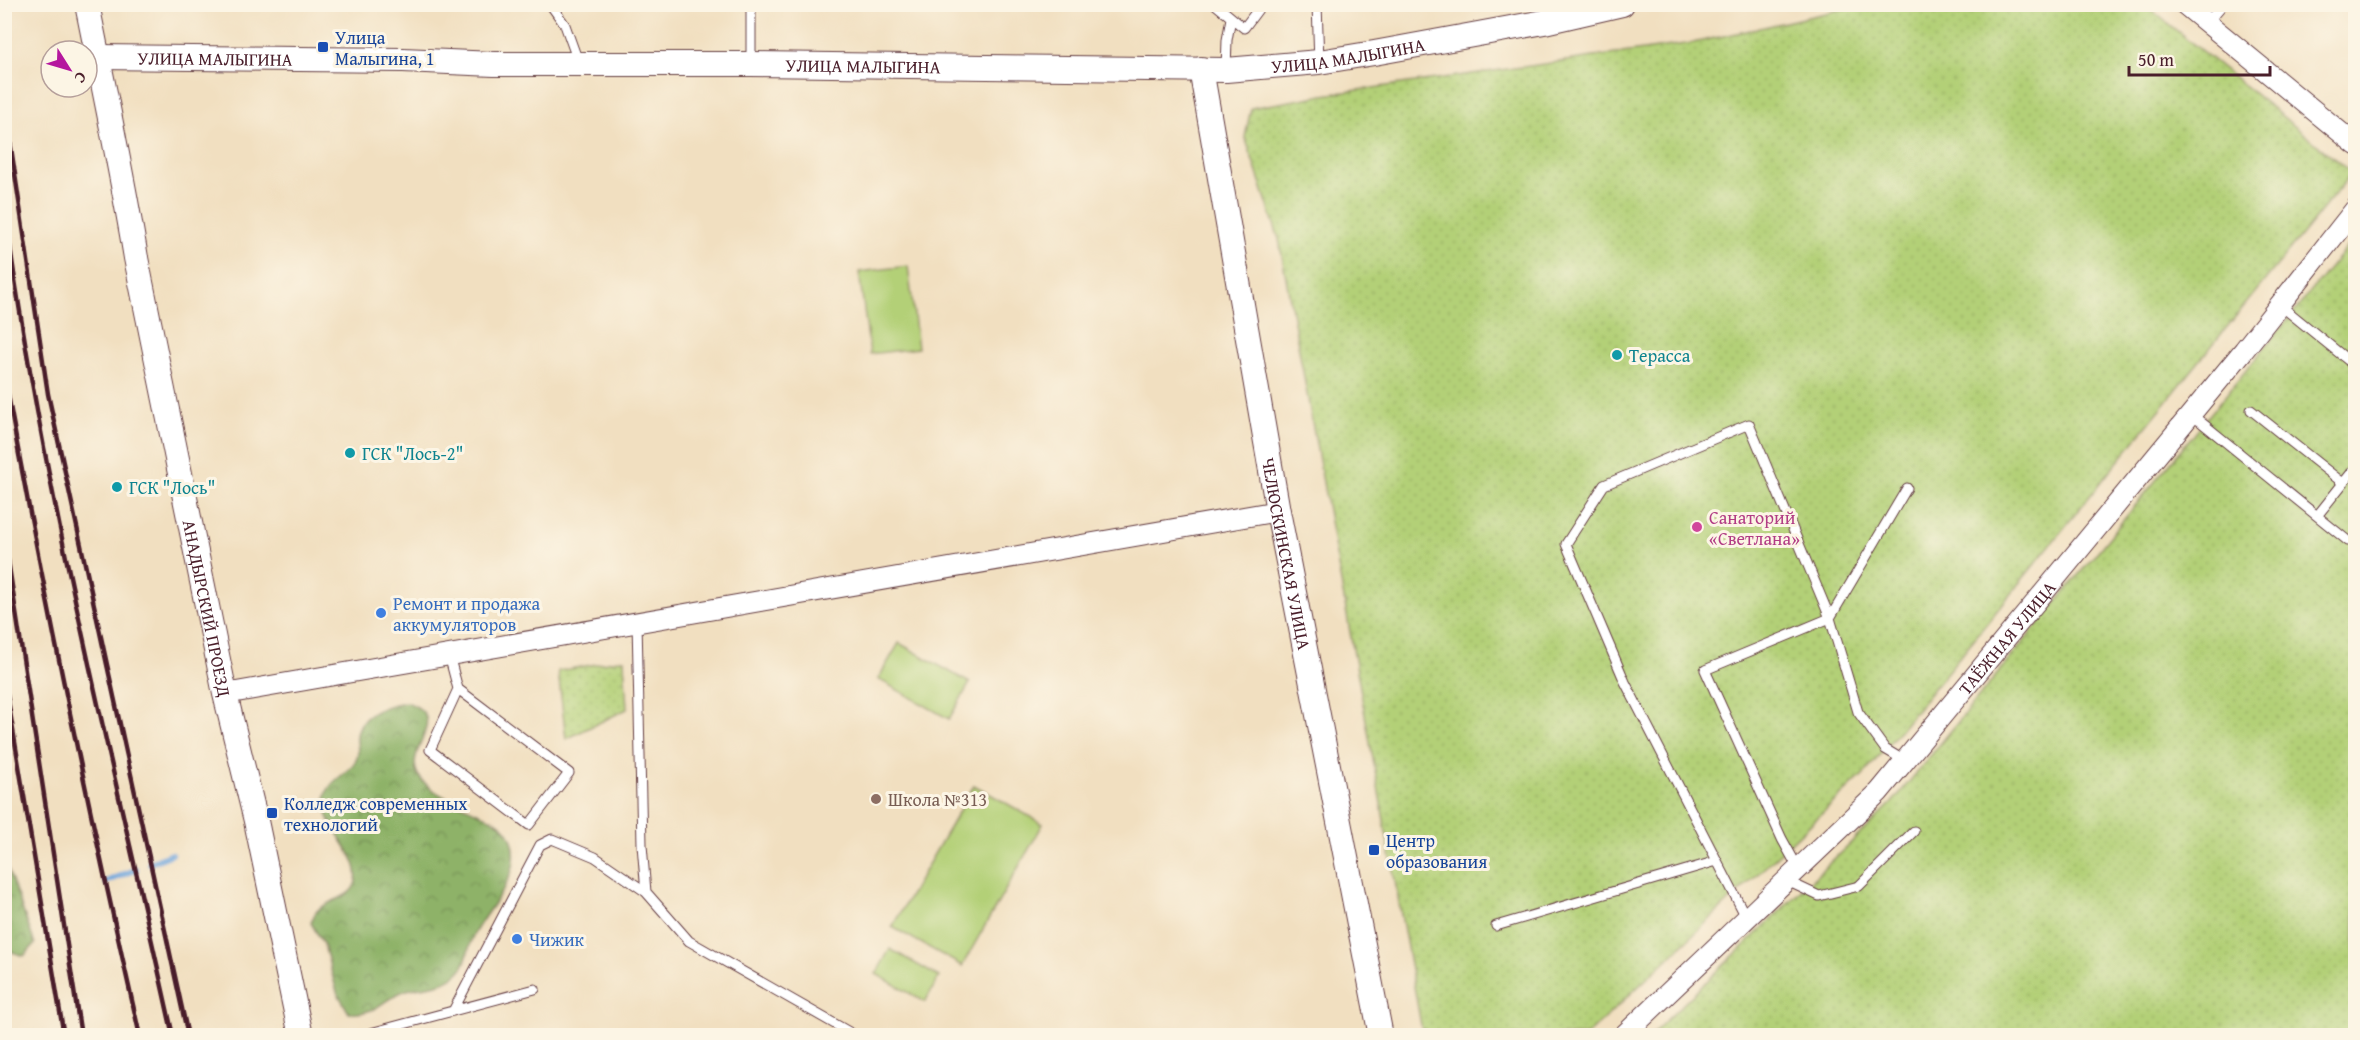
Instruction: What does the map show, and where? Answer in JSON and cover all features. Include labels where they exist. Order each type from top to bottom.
[{"type":"street","name":"АНАДЫРСКИЙ ПРОЕЗД","points":[[87,4],[94,39]]},
{"type":"street","name":"УЛИЦА МАЛЫГИНА","points":[[99,57],[1226,70],[1319,62],[1544,22],[1622,4]]},
{"type":"street","points":[[2184,4],[2355,145]]},
{"type":"street","name":"АНАДЫРСКИЙ ПРОЕЗД","points":[[99,62],[225,694],[256,821],[301,1035]]},
{"type":"street","name":"ЧЕЛЮСКИНСКАЯ УЛИЦА","points":[[1201,69],[1278,511],[1381,1035]]},
{"type":"street","name":"ТАЁЖНАЯ УЛИЦА","points":[[1623,1035],[1879,792],[2280,305],[2355,208]]},
{"type":"street","points":[[225,694],[1278,511]]},
{"type":"lane","points":[[550,4],[565,25],[579,64]]},
{"type":"lane","points":[[751,64],[752,4]]},
{"type":"lane","points":[[1215,4],[1244,28],[1262,4]]},
{"type":"lane","points":[[1317,4],[1319,62]]},
{"type":"lane","points":[[2207,23],[2223,4]]},
{"type":"lane","points":[[1226,70],[1227,40],[1231,18]]},
{"type":"lane","points":[[2280,305],[2349,361],[2355,370]]},
{"type":"lane","points":[[2251,410],[2343,483]]},
{"type":"lane","points":[[2191,414],[2348,541]]},
{"type":"lane","points":[[1746,917],[1625,682],[1566,544],[1604,484],[1749,424],[1830,618],[1858,712],[1885,749],[1905,761]]},
{"type":"lane","points":[[2317,516],[2355,467]]},
{"type":"lane","points":[[1906,488],[1830,618],[1705,670],[1782,839],[1791,874],[1819,896],[1859,886],[1914,831]]},
{"type":"lane","points":[[637,622],[642,845],[646,892]]},
{"type":"lane","points":[[449,655],[458,689],[569,773],[529,825],[430,750],[458,689]]},
{"type":"lane","points":[[453,1011],[540,845],[552,839],[595,857],[646,892],[689,941],[856,1035]]},
{"type":"lane","points":[[1496,926],[1717,861]]},
{"type":"lane","points":[[359,1035],[535,989]]},
{"type":"green space","points":[[2144,4],[2352,173],[1866,772],[1587,1035],[1423,1036],[1279,239],[1245,137],[1251,108],[1323,95],[1693,43],[1861,5]]},
{"type":"green space","points":[[2355,237],[2355,1035],[1650,1036],[1891,804]]},
{"type":"green space","points":[[908,266],[918,348],[870,354],[859,272]]},
{"type":"green space","points":[[899,643],[970,683],[949,719],[878,679]]},
{"type":"green space","points":[[624,659],[627,709],[566,739],[558,671]]},
{"type":"green space","points":[[406,702],[426,716],[424,735],[416,755],[415,765],[418,775],[438,793],[502,826],[509,834],[514,848],[514,862],[511,875],[473,936],[465,961],[458,973],[446,981],[399,993],[367,1012],[349,1013],[337,992],[324,945],[311,923],[317,911],[350,892],[356,881],[353,861],[327,812],[326,794],[332,784],[355,762],[358,752],[357,736],[363,721],[383,708]]},
{"type":"green space","points":[[974,785],[1043,824],[962,966],[892,927]]},
{"type":"green space","points":[[4,859],[35,944],[24,956],[9,951],[5,943]]},
{"type":"green space","points":[[890,949],[939,977],[925,1002],[876,974]]},
{"type":"waterway","points":[[150,863],[172,854]]},
{"type":"waterway","points":[[106,882],[136,869]]},
{"type":"railway","points":[[4,101],[48,394],[188,1036]]},
{"type":"railway","points":[[4,203],[37,413],[58,517],[102,725],[173,1036]]},
{"type":"railway","points":[[4,373],[68,705],[140,1036]]},
{"type":"railway","points":[[4,534],[81,1036]]},
{"type":"railway","points":[[4,676],[64,1036]]},
{"type":"place","name":"Улица Малыгина, 1","points":[[323,47]]},
{"type":"place","name":"Терасса","points":[[1617,355]]},
{"type":"place","name":"ГСК \"Лось-2\"","points":[[350,453]]},
{"type":"place","name":"ГСК \"Лось\"","points":[[117,487]]},
{"type":"place","name":"Санаторий «Светлана»","points":[[1697,527]]},
{"type":"place","name":"Ремонт и продажа аккумуляторов","points":[[381,613]]},
{"type":"place","name":"Школа №313","points":[[876,799]]},
{"type":"place","name":"Колледж современных технологий","points":[[272,813]]},
{"type":"place","name":"Центр образования","points":[[1374,850]]},
{"type":"place","name":"Чижик","points":[[517,939]]}]
